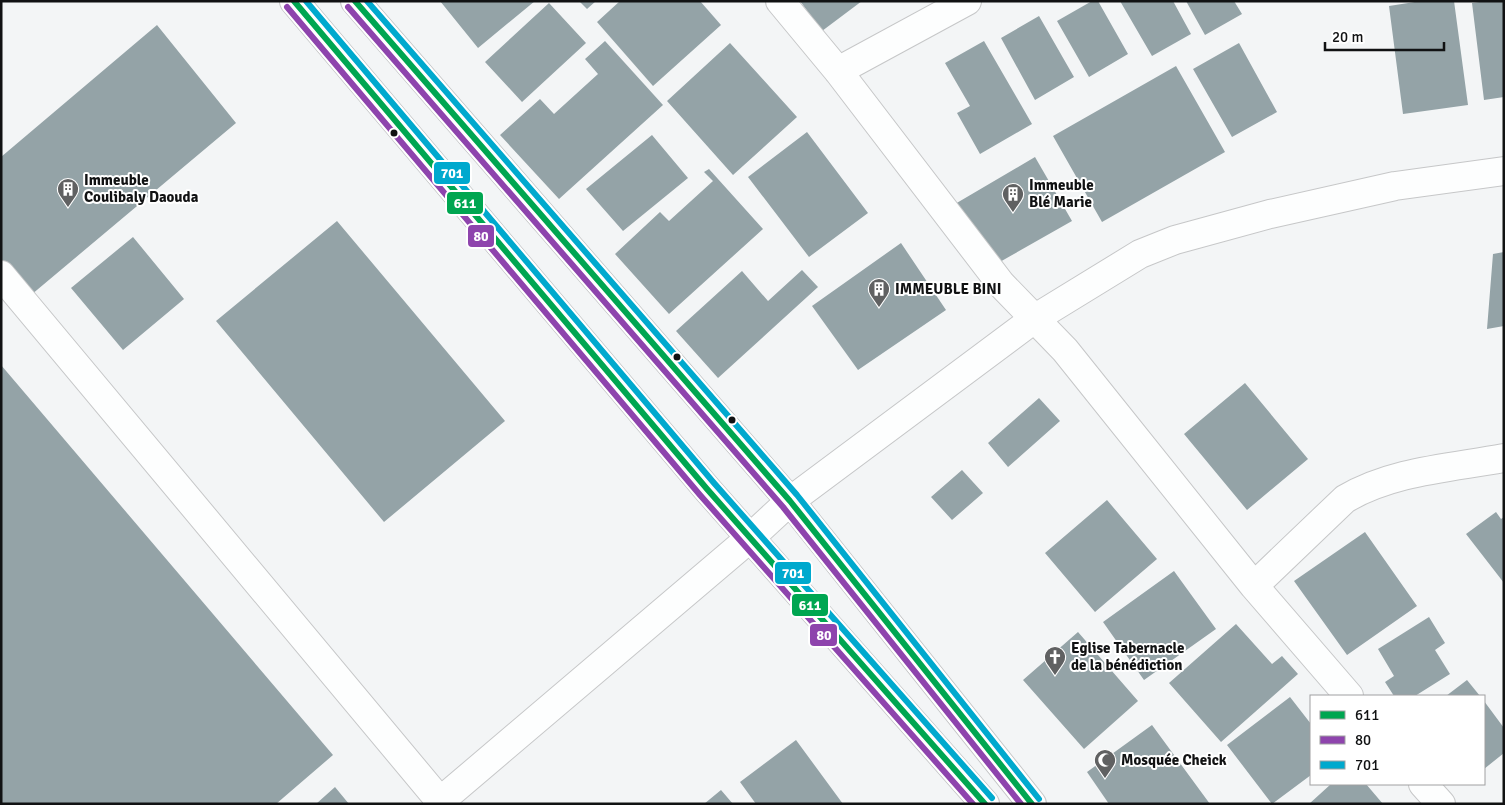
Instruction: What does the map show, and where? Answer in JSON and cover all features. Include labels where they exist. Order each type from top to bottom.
[{"type":"street","points":[[294,1],[750,538],[984,804]]},
{"type":"street","points":[[355,1],[790,501],[1032,804]]},
{"type":"street","points":[[780,1],[838,71],[1001,284],[1065,350],[1254,586],[1348,695]]},
{"type":"street","points":[[838,71],[967,1]]},
{"type":"street","points":[[1,275],[438,802],[750,538],[790,501],[1034,318],[1140,254],[1175,240],[1252,219],[1395,186],[1504,171]]},
{"type":"street","points":[[1254,586],[1345,499],[1361,490],[1398,477],[1504,458]]},
{"type":"street","points":[[1425,785],[1440,804]]},
{"type":"building","points":[[440,1],[535,1],[478,48]]},
{"type":"building","points":[[579,1],[596,1],[587,9]]},
{"type":"building","points":[[620,1],[700,1],[721,25],[653,86],[597,22]]},
{"type":"building","points":[[800,1],[862,1],[822,31]]},
{"type":"building","points":[[1092,1],[1098,1],[1128,54],[1089,77],[1057,21]]},
{"type":"building","points":[[1120,1],[1173,1],[1191,34],[1152,56]]},
{"type":"building","points":[[1186,1],[1234,1],[1242,14],[1205,35]]},
{"type":"building","points":[[1421,1],[1454,1],[1468,105],[1403,114],[1389,6]]},
{"type":"building","points":[[1504,1],[1504,97],[1484,100],[1472,3]]},
{"type":"building","points":[[549,3],[586,43],[522,102],[485,62]]},
{"type":"building","points":[[1039,16],[1074,77],[1035,100],[1001,38]]},
{"type":"building","name":"Immeuble Coulibaly Daouda","points":[[157,25],[236,123],[31,295],[1,260],[1,157]]},
{"type":"building","points":[[605,41],[663,105],[559,199],[500,135],[540,99],[554,114],[598,74],[585,59]]},
{"type":"building","points":[[984,41],[1032,124],[980,154],[957,113],[970,106],[945,63]]},
{"type":"building","points":[[730,43],[797,117],[733,175],[667,101]]},
{"type":"building","points":[[1239,43],[1277,112],[1232,137],[1193,69]]},
{"type":"building","points":[[1176,66],[1225,152],[1102,222],[1053,136]]},
{"type":"building","points":[[807,132],[868,213],[809,257],[748,177]]},
{"type":"building","points":[[652,135],[688,178],[623,231],[586,189]]},
{"type":"building","name":"Immeuble Blé Marie","points":[[1035,157],[1072,221],[991,267],[955,204]]},
{"type":"building","points":[[709,169],[763,229],[669,314],[615,254],[660,212],[669,221],[713,181],[704,172]]},
{"type":"building","points":[[337,221],[505,421],[384,522],[216,321]]},
{"type":"building","points":[[133,237],[184,299],[123,350],[71,288]]},
{"type":"building","name":"IMMEUBLE BINI","points":[[901,243],[946,310],[858,370],[812,306]]},
{"type":"building","points":[[1504,252],[1504,326],[1487,329],[1493,254]]},
{"type":"building","points":[[802,270],[818,287],[718,378],[676,331],[742,271],[768,301]]},
{"type":"building","points":[[1,365],[333,755],[276,804],[1,804]]},
{"type":"building","points":[[1245,383],[1308,459],[1247,510],[1184,434]]},
{"type":"building","points":[[1039,398],[1060,421],[1008,467],[988,443]]},
{"type":"building","points":[[962,470],[983,493],[952,520],[931,497]]},
{"type":"building","points":[[1107,500],[1157,559],[1095,612],[1045,553]]},
{"type":"building","points":[[1496,512],[1501,519],[1504,517],[1504,583],[1466,534]]},
{"type":"building","points":[[1365,532],[1417,606],[1347,655],[1294,581]]},
{"type":"building","points":[[1174,571],[1216,629],[1144,680],[1103,622]]},
{"type":"building","points":[[1429,617],[1445,643],[1435,650],[1450,674],[1417,695],[1393,695],[1385,682],[1394,676],[1378,649]]},
{"type":"building","points":[[1236,624],[1272,664],[1282,656],[1298,674],[1221,742],[1169,683]]},
{"type":"building","points":[[1078,632],[1138,701],[1084,749],[1023,680]]},
{"type":"building","points":[[1467,680],[1479,695],[1447,695]]},
{"type":"building","points":[[1290,697],[1310,723],[1310,776],[1272,804],[1227,745]]},
{"type":"building","points":[[1485,702],[1504,728],[1504,753],[1485,768]]},
{"type":"building","points":[[1152,725],[1210,804],[1109,804],[1087,772]]},
{"type":"building","points":[[796,740],[843,804],[756,804],[740,782]]},
{"type":"building","points":[[1330,785],[1367,785],[1383,804],[1309,804]]},
{"type":"building","points":[[335,787],[349,804],[316,804]]},
{"type":"building","points":[[721,790],[733,804],[704,804]]},
{"type":"transit line","name":"611","points":[[294,1],[707,489],[985,804]]},
{"type":"transit line","name":"701","points":[[306,1],[714,483],[992,798]]},
{"type":"transit line","name":"611","points":[[355,1],[790,501],[1032,804]]},
{"type":"transit line","name":"701","points":[[367,1],[797,495],[1039,799]]},
{"type":"transit line","name":"80","points":[[287,7],[700,495],[973,804]]},
{"type":"transit line","name":"80","points":[[348,7],[783,507],[1021,804]]},
{"type":"place","name":"Immeuble Coulibaly Daouda","points":[[68,208]]},
{"type":"place","name":"Immeuble Blé Marie","points":[[1013,213]]},
{"type":"place","name":"IMMEUBLE BINI","points":[[879,308]]},
{"type":"place","name":"Eglise Tabernacle de la bénédiction","points":[[1055,676]]},
{"type":"place","name":"Mosquée Cheick","points":[[1105,779]]}]
